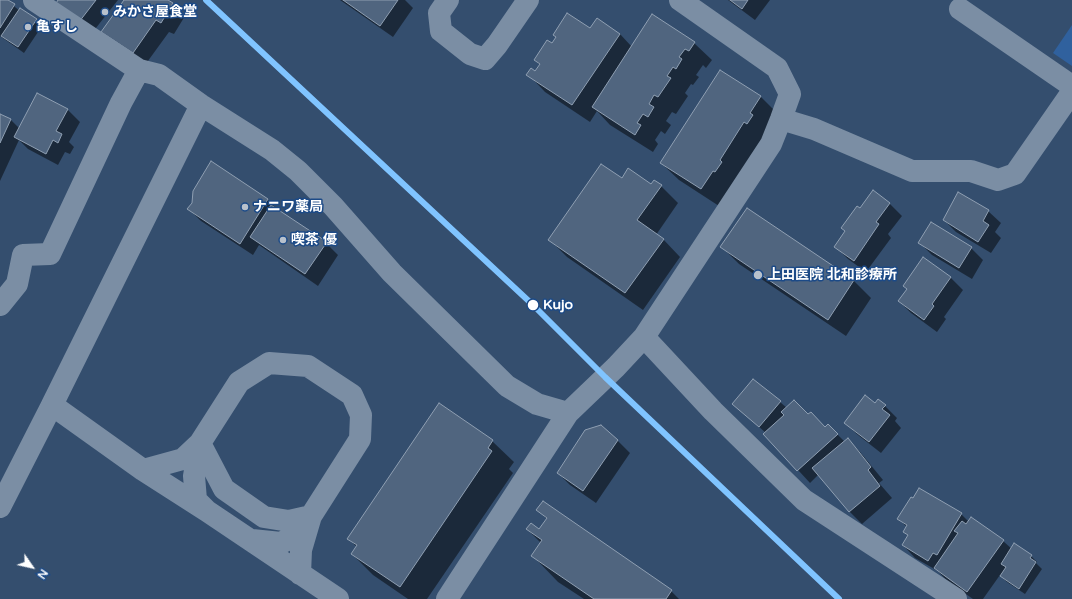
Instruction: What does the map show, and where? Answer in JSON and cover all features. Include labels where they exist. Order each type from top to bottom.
[{"type":"street","points":[[34,0],[140,70],[159,75],[201,105],[272,150],[298,171],[333,206],[392,273],[507,386],[537,404],[568,413]]},
{"type":"street","points":[[448,0],[439,13],[441,31],[470,54],[485,59],[497,45],[528,0]]},
{"type":"street","points":[[448,599],[568,413],[616,367],[644,337],[772,144],[782,119],[790,94],[776,68],[680,0]]},
{"type":"street","points":[[960,9],[1072,86]]},
{"type":"street","points":[[0,305],[17,284],[23,255],[50,254],[121,103],[140,70]]},
{"type":"street","points":[[782,119],[814,129],[912,171],[971,171],[998,180],[1015,174],[1072,92]]},
{"type":"street","points":[[0,507],[201,105]]},
{"type":"street","points":[[644,337],[713,411],[804,500],[956,599]]},
{"type":"street","points":[[143,470],[183,459],[200,443],[239,382],[269,363],[308,366],[352,395],[361,415],[360,439],[309,523],[301,550],[300,574]]},
{"type":"street","points":[[52,405],[143,470],[207,510],[338,599]]},
{"type":"street","points":[[200,443],[194,476],[196,500],[207,510]]},
{"type":"street","points":[[200,443],[224,489],[264,517],[309,523]]},
{"type":"street","points":[[251,540],[281,543],[309,523]]},
{"type":"shaded area","points":[[1072,25],[1072,66],[1053,53]]},
{"type":"building","points":[[0,0],[8,0],[15,4],[0,28]]},
{"type":"building","points":[[58,0],[96,0],[79,22],[55,5]]},
{"type":"building","points":[[124,0],[168,0],[173,3],[161,23],[156,20],[133,53],[101,32]]},
{"type":"building","points":[[343,0],[398,0],[380,26]]},
{"type":"building","points":[[730,0],[748,0],[742,9]]},
{"type":"building","points":[[20,8],[37,19],[18,47],[1,36]]},
{"type":"building","points":[[567,13],[590,28],[597,18],[620,34],[572,105],[526,75],[531,68],[535,71],[540,64],[534,60],[547,40],[552,43],[556,37],[553,35]]},
{"type":"building","points":[[652,14],[695,42],[689,51],[685,49],[679,57],[682,59],[676,69],[673,67],[667,76],[671,78],[658,97],[654,95],[649,104],[654,107],[648,117],[643,114],[637,123],[641,125],[635,135],[592,107]]},
{"type":"building","points":[[720,70],[761,96],[750,113],[753,115],[747,124],[744,122],[720,160],[722,162],[715,172],[713,171],[701,189],[660,163]]},
{"type":"building","points":[[37,93],[68,109],[56,131],[62,134],[58,143],[53,140],[46,154],[14,137]]},
{"type":"building","points":[[0,114],[11,119],[0,143]]},
{"type":"building","points":[[211,161],[268,199],[240,244],[187,209],[192,203],[193,191]]},
{"type":"building","points":[[601,164],[622,178],[628,168],[651,184],[654,180],[662,185],[637,220],[664,239],[625,293],[548,240]]},
{"type":"building","points":[[873,190],[890,203],[876,222],[879,224],[854,261],[834,247],[845,231],[841,228],[857,206],[860,208]]},
{"type":"building","points":[[958,192],[989,210],[983,221],[989,225],[978,242],[943,220]]},
{"type":"building","points":[[271,205],[327,242],[305,274],[250,237]]},
{"type":"building","points":[[747,208],[854,280],[828,320],[720,247]]},
{"type":"building","points":[[931,222],[972,247],[959,268],[918,243]]},
{"type":"building","points":[[923,257],[951,277],[932,304],[934,306],[924,320],[898,301],[907,289],[903,286]]},
{"type":"building","points":[[753,379],[781,401],[759,427],[732,404]]},
{"type":"building","points":[[865,395],[875,403],[878,399],[886,405],[882,409],[890,415],[869,442],[844,423]]},
{"type":"building","points":[[794,400],[808,414],[811,412],[825,427],[828,424],[838,434],[797,471],[763,434],[784,415],[781,412]]},
{"type":"building","points":[[439,403],[493,440],[488,448],[492,451],[400,587],[351,554],[357,545],[347,539]]},
{"type":"building","points":[[601,425],[618,440],[583,491],[557,473],[585,430]]},
{"type":"building","points":[[848,438],[871,467],[868,470],[880,486],[849,512],[812,468]]},
{"type":"building","points":[[919,488],[962,513],[937,555],[933,553],[928,561],[902,545],[908,535],[903,532],[907,525],[897,519],[911,497],[913,498]]},
{"type":"building","points":[[543,501],[672,590],[666,599],[594,599],[531,556],[542,540],[526,529],[531,523],[539,529],[547,518],[536,510]]},
{"type":"building","points":[[971,517],[1004,540],[967,592],[934,568],[958,533],[954,531],[962,521],[966,524]]},
{"type":"building","points":[[1014,543],[1032,555],[1030,558],[1036,562],[1019,589],[1000,576],[1006,567],[1001,564]]},
{"type":"transit line","points":[[206,0],[533,305],[605,377],[839,599]]},
{"type":"place","name":"みかさ屋食堂","points":[[105,12]]},
{"type":"place","name":"亀すし","points":[[28,27]]},
{"type":"place","name":"ナニワ薬局","points":[[245,207]]},
{"type":"place","name":"喫茶 優","points":[[283,240]]},
{"type":"place","name":"上田医院 北和診療所","points":[[758,275]]},
{"type":"place","name":"Kujo","points":[[533,305]]}]
